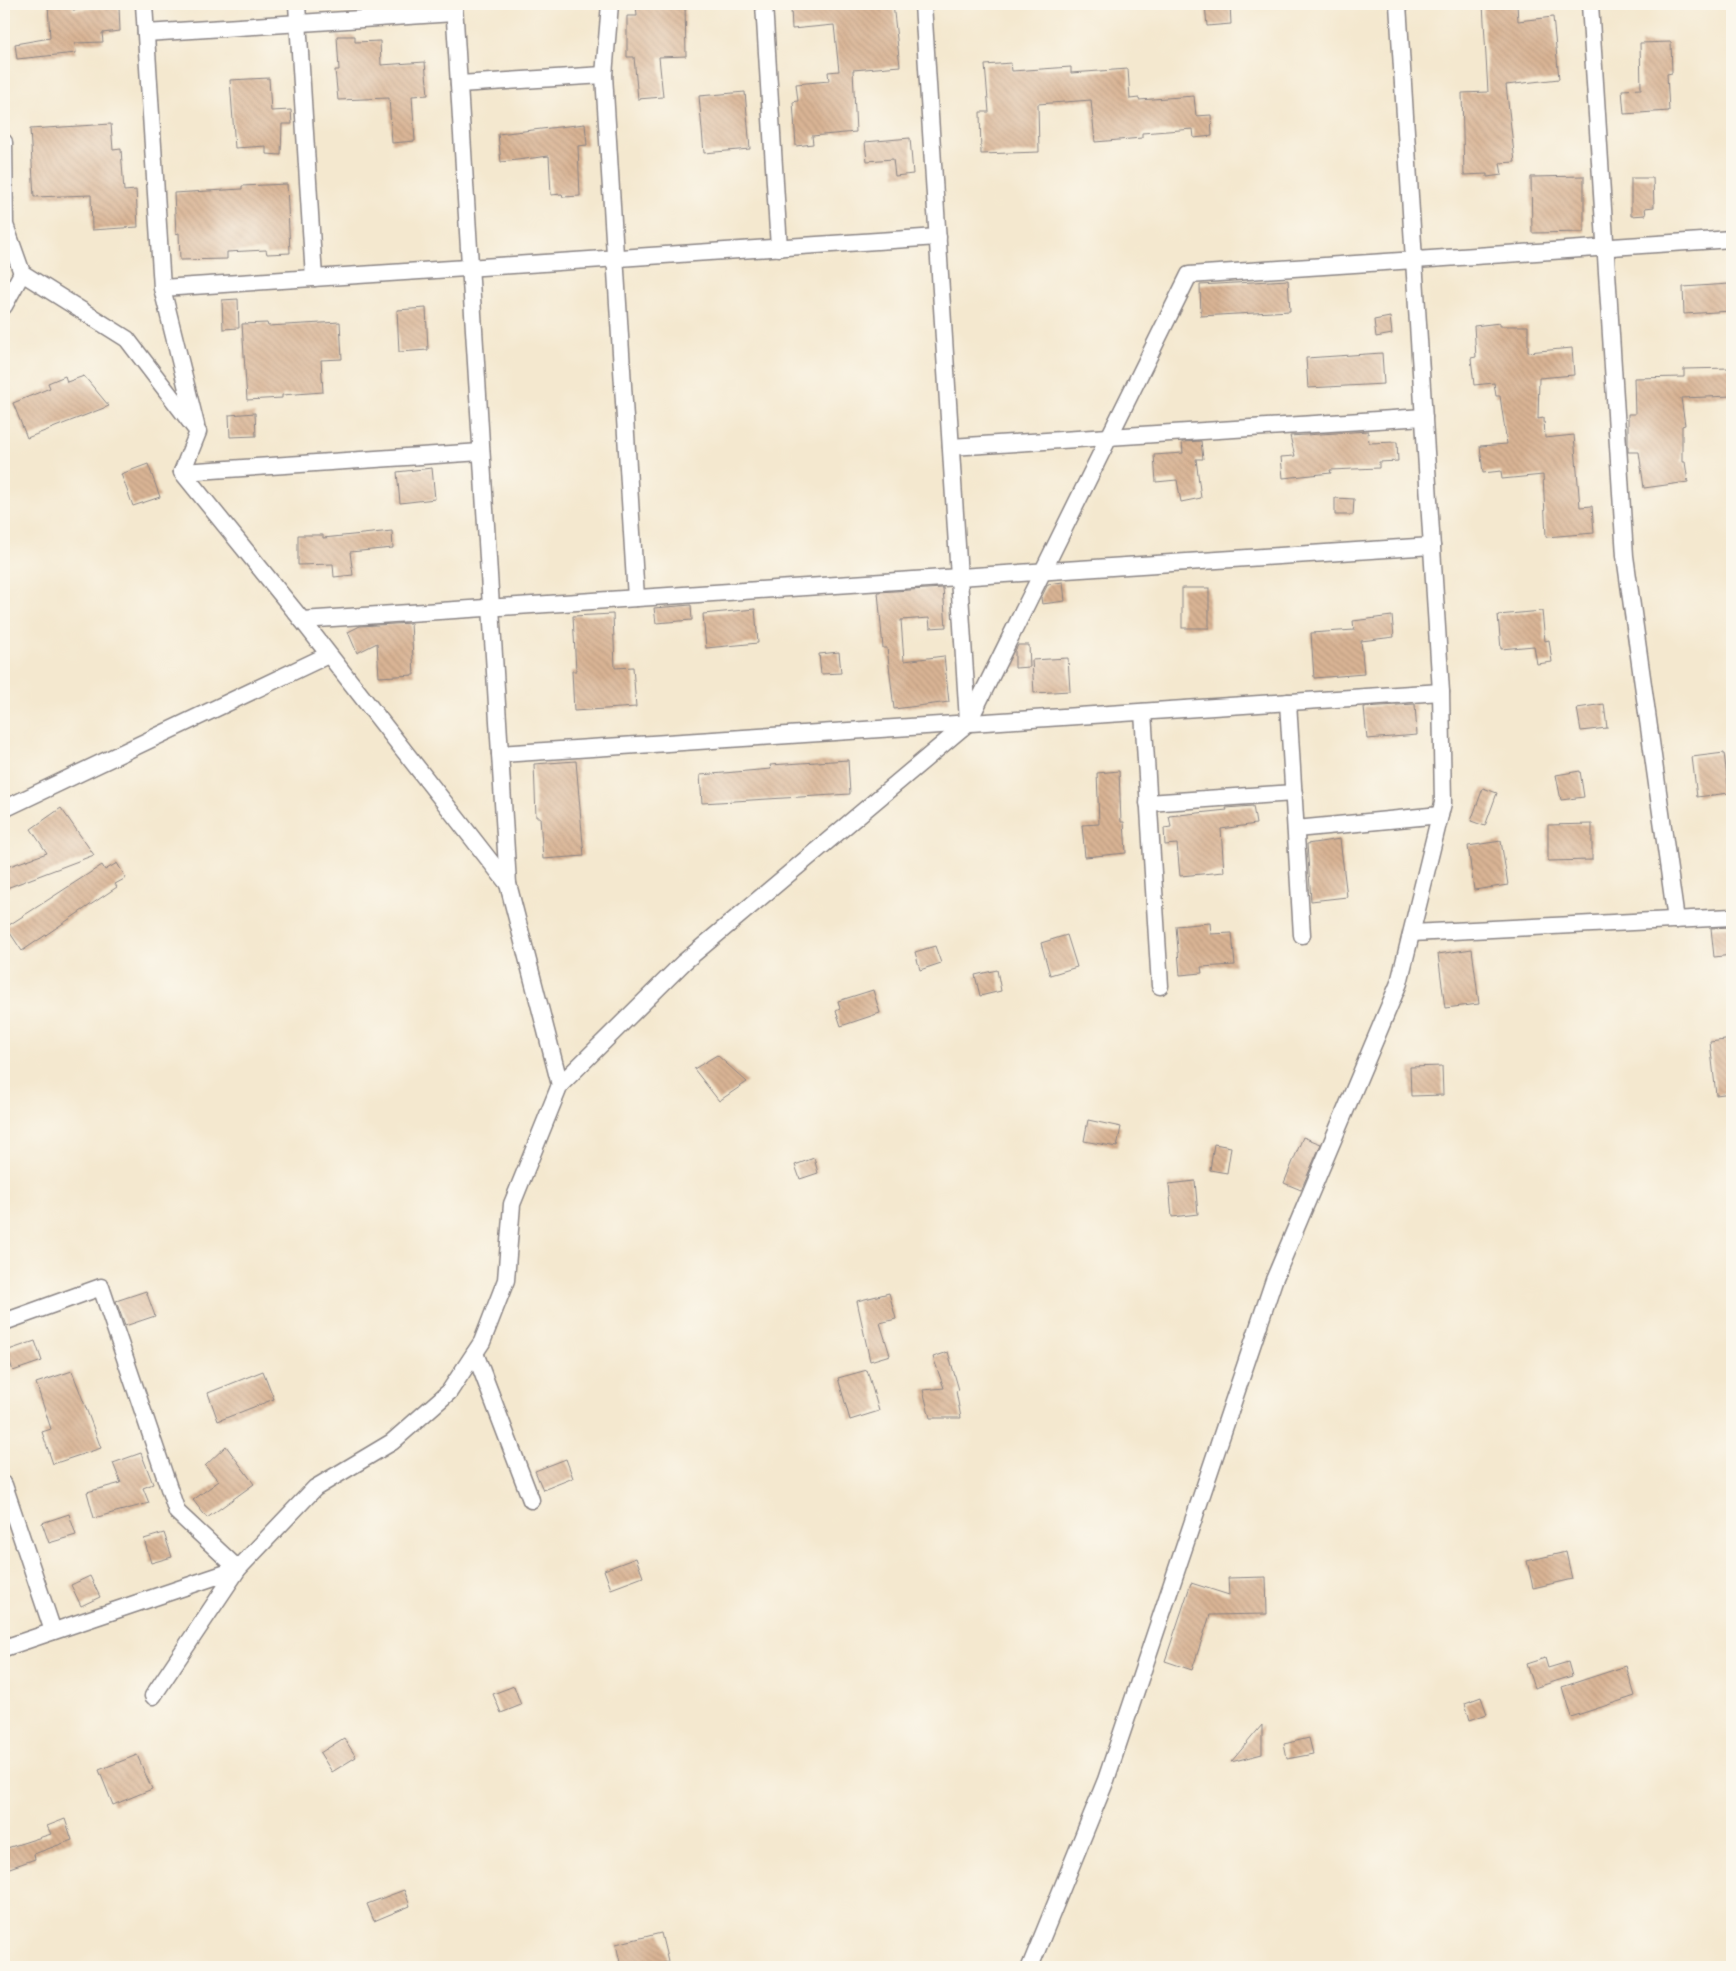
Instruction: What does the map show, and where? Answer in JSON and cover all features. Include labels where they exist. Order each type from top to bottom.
[{"type":"street","points":[[144,4],[162,288],[198,432],[182,472]]},
{"type":"street","points":[[297,4],[314,278]]},
{"type":"street","points":[[610,4],[604,74],[636,598]]},
{"type":"street","points":[[764,4],[779,248]]},
{"type":"street","points":[[924,4],[968,723]]},
{"type":"street","points":[[1030,1967],[1106,1780],[1274,1280],[1399,983],[1443,804],[1441,692],[1398,4]]},
{"type":"street","points":[[1590,4],[1624,556],[1676,920]]},
{"type":"street","points":[[146,33],[299,23],[454,8],[508,884],[560,1085]]},
{"type":"street","points":[[459,84],[604,74]]},
{"type":"street","points":[[4,142],[5,224],[22,272],[127,339],[198,432]]},
{"type":"street","points":[[162,288],[938,237]]},
{"type":"street","points":[[153,1696],[238,1569],[315,1488],[392,1442],[449,1392],[482,1342],[506,1280],[512,1204],[560,1085],[684,962],[968,723],[1189,275],[1732,239]]},
{"type":"street","points":[[4,306],[22,272]]},
{"type":"street","points":[[951,448],[1424,417]]},
{"type":"street","points":[[182,472],[481,452]]},
{"type":"street","points":[[182,472],[302,620],[508,884]]},
{"type":"street","points":[[302,620],[1432,546]]},
{"type":"street","points":[[4,809],[328,655]]},
{"type":"street","points":[[500,754],[1441,692]]},
{"type":"street","points":[[1288,702],[1302,935]]},
{"type":"street","points":[[1143,712],[1160,986]]},
{"type":"street","points":[[1148,803],[1294,793]]},
{"type":"street","points":[[1296,829],[1440,815]]},
{"type":"street","points":[[1412,933],[1732,917]]},
{"type":"street","points":[[4,1322],[101,1287],[177,1512],[238,1569]]},
{"type":"street","points":[[475,1352],[531,1500]]},
{"type":"street","points":[[4,1485],[53,1631]]},
{"type":"street","points":[[4,1648],[238,1569]]},
{"type":"building","points":[[48,4],[72,4],[73,10],[119,7],[120,31],[102,33],[103,42],[75,43],[76,53],[17,59],[15,44],[50,38]]},
{"type":"building","points":[[636,4],[685,4],[686,56],[659,57],[663,97],[638,99],[634,57],[627,57],[627,16],[637,16]]},
{"type":"building","points":[[794,4],[893,4],[900,66],[853,70],[856,132],[812,136],[813,144],[796,146],[793,102],[798,101],[796,84],[829,81],[828,72],[839,71],[834,25],[792,29],[791,8],[794,7]]},
{"type":"building","points":[[1205,4],[1230,4],[1231,24],[1207,26]]},
{"type":"building","points":[[1483,4],[1517,4],[1518,21],[1553,17],[1559,79],[1506,85],[1515,162],[1500,163],[1502,175],[1487,177],[1487,174],[1464,175],[1462,93],[1488,92]]},
{"type":"building","points":[[337,36],[355,36],[355,42],[380,41],[381,65],[425,62],[428,95],[412,96],[415,141],[392,143],[389,98],[338,100],[335,70],[339,70]]},
{"type":"building","points":[[1671,42],[1672,73],[1667,74],[1669,111],[1624,114],[1622,90],[1641,89],[1640,43]]},
{"type":"building","points":[[1011,63],[1012,71],[1071,67],[1071,73],[1128,69],[1130,99],[1194,96],[1196,116],[1211,115],[1212,136],[1194,138],[1193,129],[1142,133],[1142,138],[1095,142],[1091,100],[1038,104],[1039,152],[981,154],[980,112],[989,112],[985,65]]},
{"type":"building","points":[[269,78],[271,111],[291,110],[292,124],[282,124],[281,155],[266,154],[266,146],[235,148],[230,80]]},
{"type":"building","points":[[745,92],[750,149],[704,153],[699,96]]},
{"type":"building","points":[[111,124],[113,150],[121,149],[124,191],[136,190],[138,227],[92,230],[91,195],[34,197],[30,129]]},
{"type":"building","points":[[585,124],[587,145],[578,146],[580,196],[563,197],[562,194],[551,195],[549,156],[501,162],[498,134]]},
{"type":"building","points":[[910,138],[913,174],[895,176],[893,159],[867,161],[865,142]]},
{"type":"building","points":[[1584,176],[1584,232],[1532,233],[1531,177]]},
{"type":"building","points":[[1631,178],[1653,178],[1654,207],[1645,208],[1646,215],[1631,216]]},
{"type":"building","points":[[287,184],[290,253],[267,254],[266,250],[227,252],[227,259],[180,260],[179,233],[176,234],[174,193],[242,189],[242,186]]},
{"type":"building","points":[[1288,280],[1290,311],[1201,316],[1200,285]]},
{"type":"building","points":[[1729,284],[1731,311],[1684,314],[1683,287]]},
{"type":"building","points":[[238,299],[239,328],[223,329],[222,300]]},
{"type":"building","points":[[426,308],[428,350],[399,352],[397,310]]},
{"type":"building","points":[[1390,317],[1392,334],[1376,337],[1374,320]]},
{"type":"building","points":[[340,322],[342,359],[321,360],[323,392],[282,395],[282,398],[247,400],[242,324],[267,323],[268,326]]},
{"type":"building","points":[[1500,323],[1500,326],[1528,326],[1528,352],[1572,348],[1574,375],[1539,378],[1538,419],[1544,418],[1545,438],[1574,435],[1580,507],[1592,506],[1594,533],[1546,537],[1543,475],[1502,479],[1501,471],[1483,473],[1480,446],[1507,444],[1500,396],[1496,396],[1494,383],[1474,385],[1471,358],[1476,357],[1474,326]]},
{"type":"building","points":[[1382,353],[1384,384],[1308,388],[1306,358]]},
{"type":"building","points":[[1731,368],[1732,396],[1681,398],[1685,425],[1682,426],[1682,462],[1685,462],[1688,482],[1644,488],[1639,452],[1628,452],[1628,414],[1635,414],[1634,378],[1684,377],[1684,369]]},
{"type":"building","points":[[65,376],[67,382],[84,376],[109,406],[27,438],[13,403],[50,388],[48,383]]},
{"type":"building","points":[[255,413],[256,436],[230,437],[229,415]]},
{"type":"building","points":[[1368,431],[1369,443],[1397,442],[1398,461],[1379,462],[1379,468],[1330,470],[1331,473],[1283,478],[1281,457],[1295,456],[1290,436]]},
{"type":"building","points":[[1201,441],[1203,459],[1196,459],[1201,498],[1181,502],[1177,480],[1156,482],[1154,455],[1183,453],[1182,442]]},
{"type":"building","points":[[148,464],[160,497],[133,506],[121,474]]},
{"type":"building","points":[[432,468],[435,499],[400,503],[397,472]]},
{"type":"building","points":[[1335,498],[1354,499],[1353,515],[1335,515]]},
{"type":"building","points":[[392,531],[393,548],[350,552],[353,575],[334,577],[333,564],[298,565],[298,535],[323,535],[323,538]]},
{"type":"building","points":[[1063,582],[1065,601],[1042,604],[1041,598],[1048,584]]},
{"type":"building","points":[[943,588],[946,627],[930,628],[929,618],[901,620],[904,661],[944,656],[949,702],[894,709],[887,648],[883,648],[878,592]]},
{"type":"building","points":[[1182,588],[1209,588],[1209,628],[1182,628]]},
{"type":"building","points":[[691,605],[692,620],[656,623],[654,608]]},
{"type":"building","points":[[755,609],[758,643],[706,648],[703,614]]},
{"type":"building","points":[[1542,611],[1545,641],[1549,640],[1552,662],[1537,664],[1534,646],[1501,649],[1498,615]]},
{"type":"building","points":[[613,614],[615,668],[633,667],[636,707],[574,711],[572,671],[576,671],[573,616]]},
{"type":"building","points":[[1392,616],[1394,637],[1361,641],[1364,674],[1314,678],[1311,633],[1354,630],[1353,621]]},
{"type":"building","points":[[411,623],[414,675],[379,677],[377,643],[357,653],[348,632],[360,626]]},
{"type":"building","points":[[1018,645],[1029,645],[1030,667],[1015,668],[1015,651]]},
{"type":"building","points":[[839,652],[841,673],[821,674],[819,654]]},
{"type":"building","points":[[1068,658],[1070,691],[1034,693],[1032,660]]},
{"type":"building","points":[[1415,704],[1417,735],[1367,739],[1364,707]]},
{"type":"building","points":[[1604,704],[1607,728],[1581,731],[1577,708]]},
{"type":"building","points":[[1724,753],[1729,793],[1697,797],[1692,757]]},
{"type":"building","points":[[848,760],[850,794],[702,803],[700,775],[771,769],[770,765]]},
{"type":"building","points":[[576,761],[584,856],[543,859],[540,817],[536,817],[534,764]]},
{"type":"building","points":[[1119,771],[1121,822],[1124,822],[1126,853],[1085,857],[1082,825],[1099,824],[1097,773]]},
{"type":"building","points":[[1580,771],[1584,797],[1561,800],[1556,775]]},
{"type":"building","points":[[1483,788],[1497,793],[1485,826],[1471,821]]},
{"type":"building","points":[[1253,806],[1256,824],[1221,829],[1224,872],[1180,876],[1177,844],[1165,845],[1164,828],[1171,827],[1169,816]]},
{"type":"building","points":[[61,808],[94,855],[4,889],[4,868],[47,853],[31,829]]},
{"type":"building","points":[[1592,824],[1592,860],[1548,861],[1548,825]]},
{"type":"building","points":[[1340,839],[1347,897],[1311,901],[1307,844]]},
{"type":"building","points":[[1501,841],[1508,885],[1474,890],[1468,846]]},
{"type":"building","points":[[117,863],[126,878],[115,884],[117,887],[22,951],[6,927],[102,865],[105,870]]},
{"type":"building","points":[[1210,923],[1211,934],[1232,933],[1235,965],[1201,967],[1202,973],[1180,975],[1176,926]]},
{"type":"building","points":[[1732,927],[1732,955],[1714,957],[1711,928]]},
{"type":"building","points":[[1067,935],[1077,967],[1050,975],[1041,943]]},
{"type":"building","points":[[935,946],[941,963],[920,970],[915,952]]},
{"type":"building","points":[[1472,949],[1479,1004],[1445,1008],[1438,954]]},
{"type":"building","points":[[997,970],[1001,991],[980,996],[975,975]]},
{"type":"building","points":[[873,990],[880,1013],[841,1026],[836,1011],[840,1009],[838,1001]]},
{"type":"building","points":[[1732,1039],[1732,1093],[1716,1095],[1710,1042]]},
{"type":"building","points":[[717,1055],[747,1082],[719,1101],[694,1069]]},
{"type":"building","points":[[1442,1066],[1443,1095],[1411,1096],[1410,1067]]},
{"type":"building","points":[[1088,1120],[1121,1127],[1117,1147],[1084,1141]]},
{"type":"building","points":[[1303,1137],[1321,1144],[1301,1190],[1284,1183]]},
{"type":"building","points":[[1214,1144],[1231,1147],[1227,1173],[1210,1170]]},
{"type":"building","points":[[814,1158],[818,1173],[800,1179],[795,1165]]},
{"type":"building","points":[[1195,1181],[1198,1214],[1172,1217],[1169,1184]]},
{"type":"building","points":[[146,1291],[155,1316],[125,1326],[116,1301]]},
{"type":"building","points":[[889,1293],[896,1319],[880,1323],[890,1355],[870,1361],[857,1301]]},
{"type":"building","points":[[35,1341],[42,1361],[13,1371],[6,1351]]},
{"type":"building","points":[[948,1352],[959,1390],[956,1391],[961,1418],[930,1418],[923,1390],[944,1388],[933,1357]]},
{"type":"building","points":[[867,1370],[879,1411],[850,1420],[838,1378]]},
{"type":"building","points":[[72,1371],[101,1448],[53,1464],[42,1432],[51,1429],[36,1383]]},
{"type":"building","points":[[263,1371],[274,1399],[218,1421],[208,1393]]},
{"type":"building","points":[[226,1446],[254,1484],[207,1518],[193,1500],[219,1481],[205,1466]]},
{"type":"building","points":[[141,1453],[153,1484],[143,1488],[149,1503],[94,1518],[87,1492],[121,1483],[113,1463]]},
{"type":"building","points":[[566,1459],[573,1478],[543,1490],[535,1471]]},
{"type":"building","points":[[69,1514],[76,1535],[49,1543],[42,1523]]},
{"type":"building","points":[[164,1533],[172,1557],[151,1563],[144,1539]]},
{"type":"building","points":[[1566,1552],[1572,1579],[1533,1588],[1527,1561]]},
{"type":"building","points":[[636,1558],[643,1577],[611,1589],[604,1570]]},
{"type":"building","points":[[90,1576],[100,1597],[81,1606],[71,1585]]},
{"type":"building","points":[[1266,1577],[1267,1614],[1210,1615],[1192,1670],[1165,1661],[1191,1583],[1229,1595],[1228,1578]]},
{"type":"building","points":[[1545,1658],[1548,1668],[1568,1662],[1572,1676],[1534,1688],[1526,1664]]},
{"type":"building","points":[[1626,1666],[1635,1696],[1571,1717],[1562,1687]]},
{"type":"building","points":[[514,1686],[521,1705],[501,1713],[493,1694]]},
{"type":"building","points":[[1481,1697],[1487,1714],[1470,1720],[1465,1703]]},
{"type":"building","points":[[1262,1725],[1262,1754],[1231,1762]]},
{"type":"building","points":[[344,1738],[356,1757],[332,1772],[320,1753]]},
{"type":"building","points":[[1309,1738],[1313,1754],[1287,1759],[1284,1744]]},
{"type":"building","points":[[137,1755],[152,1789],[113,1805],[99,1770]]},
{"type":"building","points":[[65,1819],[72,1840],[34,1854],[35,1859],[4,1870],[4,1849],[51,1834],[47,1826]]},
{"type":"building","points":[[404,1890],[410,1906],[374,1921],[367,1904]]},
{"type":"building","points":[[661,1933],[668,1962],[646,1967],[621,1967],[616,1944]]}]
